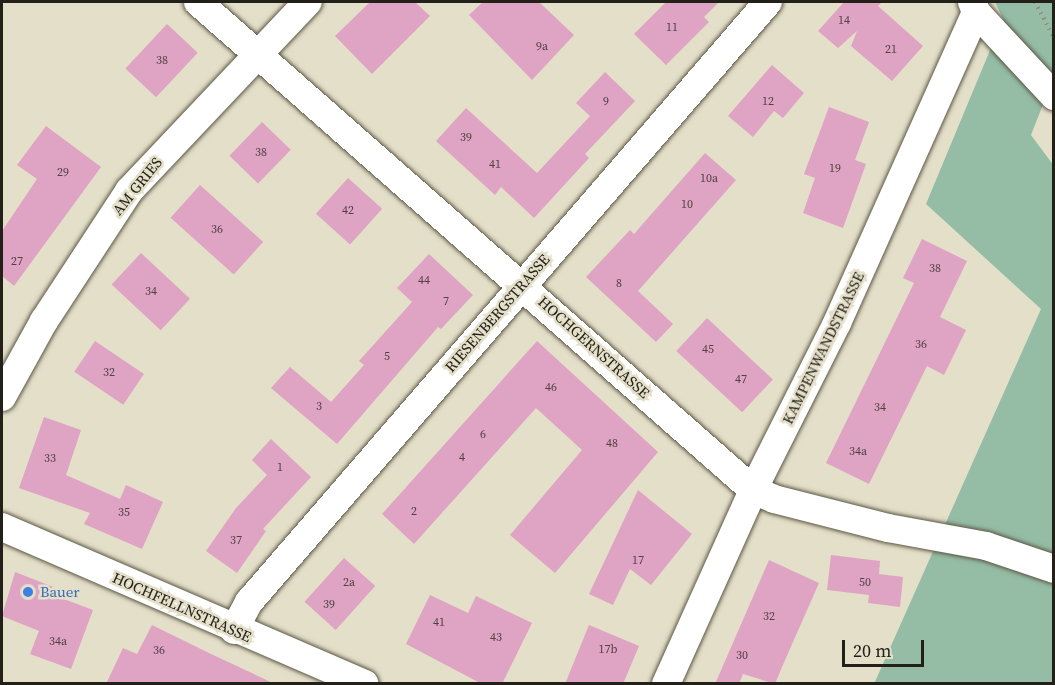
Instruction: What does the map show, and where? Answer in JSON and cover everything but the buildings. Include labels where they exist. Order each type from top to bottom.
[{"type":"street","name":"HOCHGERNSTRASSE","points":[[198,2],[523,284],[753,490],[774,499],[888,528],[986,546],[1053,569]]},
{"type":"street","name":"AM GRIES","points":[[2,397],[44,321],[129,191],[256,53],[308,2]]},
{"type":"street","name":"RIESENBERGSTRASSE","points":[[234,630],[249,602],[768,2]]},
{"type":"street","points":[[974,7],[1053,96]]},
{"type":"street","name":"KAMPENWANDSTRASSE","points":[[666,684],[753,490],[837,323],[974,7]]},
{"type":"street","name":"HOCHFELLNSTRASSE","points":[[2,527],[234,630],[364,684]]},
{"type":"path","points":[[1035,2],[1053,38]]},
{"type":"green space","points":[[995,2],[1053,2],[1053,79],[1031,135],[1054,166],[1053,683],[874,684],[1041,309],[926,204],[1003,19]]},
{"type":"place","name":"Bauer","points":[[28,592]]}]
